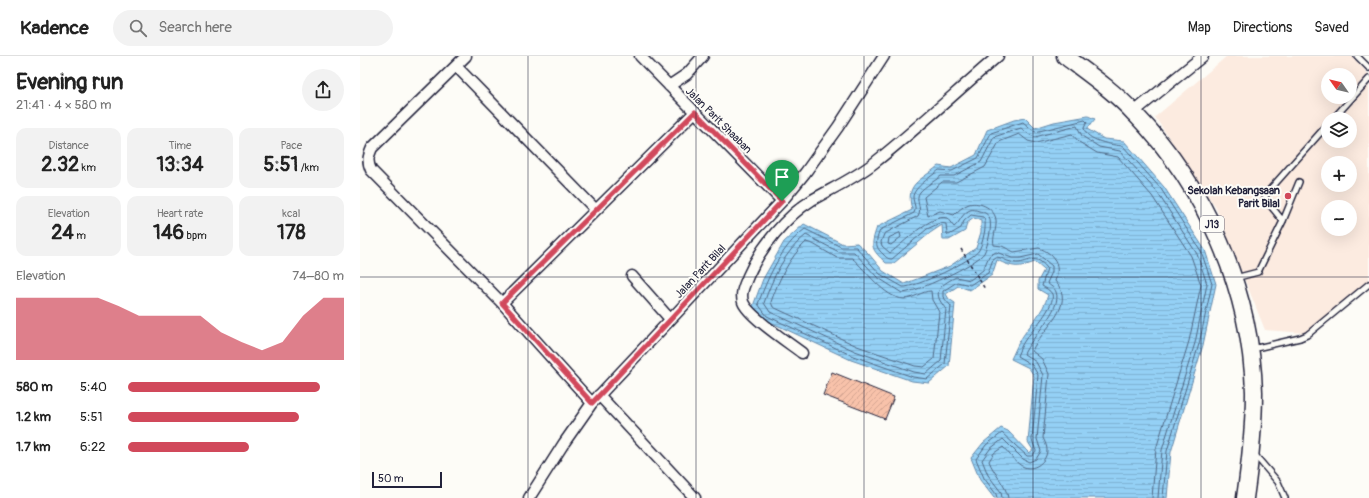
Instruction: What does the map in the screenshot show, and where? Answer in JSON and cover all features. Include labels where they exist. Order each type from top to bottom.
[{"type":"main road","name":"J13","points":[[1070,57],[1134,112],[1165,148],[1186,178],[1219,238],[1233,278],[1247,331],[1254,392],[1252,451],[1245,498]]},
{"type":"street","points":[[466,56],[372,148],[368,157],[368,163],[371,170],[502,303],[592,403]]},
{"type":"street","name":"Jalan Parit Shaaban","points":[[640,56],[673,83],[695,112],[782,201]]},
{"type":"street","points":[[673,83],[694,67],[703,56]]},
{"type":"street","name":"Jalan Parit Bilal","points":[[529,498],[564,443],[592,403],[782,201],[805,173],[838,127],[884,56]]},
{"type":"street","points":[[802,353],[753,315],[743,302],[742,290],[752,268],[776,233],[795,214],[811,201],[850,180],[874,163],[998,56]]},
{"type":"street","points":[[1134,112],[1203,56]]},
{"type":"street","points":[[456,66],[596,210]]},
{"type":"street","points":[[502,303],[695,112]]},
{"type":"street","points":[[632,276],[670,319]]},
{"type":"street","points":[[599,395],[695,498]]},
{"type":"lane","points":[[1358,56],[1369,68]]},
{"type":"lane","points":[[1339,112],[1369,79]]},
{"type":"lane","points":[[1283,221],[1266,200],[1265,195],[1321,132]]},
{"type":"lane","points":[[1233,278],[1258,272],[1300,182]]},
{"type":"lane","points":[[1249,350],[1307,335],[1369,284]]},
{"type":"lane","points":[[1252,451],[1278,482],[1285,498]]},
{"type":"path","points":[[961,249],[985,289]]},
{"type":"shaded area","name":"Sekolah Kebangsaan Parit Bilal","points":[[1227,56],[1352,56],[1369,75],[1369,280],[1305,333],[1265,330],[1216,208],[1155,117]]},
{"type":"water","points":[[1088,116],[1095,119],[1087,129],[1104,139],[1124,141],[1164,187],[1205,250],[1216,284],[1203,345],[1171,452],[1167,498],[994,498],[980,480],[971,458],[983,443],[1001,428],[1008,431],[1029,453],[1033,450],[1028,442],[1034,376],[1029,368],[1011,359],[1020,341],[1040,313],[1048,295],[1038,289],[1038,281],[1044,270],[1035,262],[1020,266],[1012,266],[997,260],[992,275],[970,290],[958,286],[946,294],[949,299],[955,303],[949,366],[929,383],[912,381],[851,360],[764,319],[753,306],[763,279],[784,242],[804,224],[843,244],[857,243],[868,253],[883,271],[904,284],[950,266],[976,248],[981,232],[981,221],[974,218],[967,223],[965,231],[949,240],[943,240],[942,225],[894,263],[886,263],[877,254],[873,247],[873,239],[877,227],[912,210],[910,194],[912,188],[938,166],[951,168],[976,155],[987,130],[1014,120],[1025,118],[1035,128],[1054,122]]},
{"type":"building","points":[[832,372],[894,397],[885,419],[823,395]]},
{"type":"place","name":"Sekolah Kebangsaan Parit Bilal","points":[[1288,196]]},
{"type":"route","points":[[695,112],[782,201],[659,330],[592,403],[502,303],[695,112]]}]
